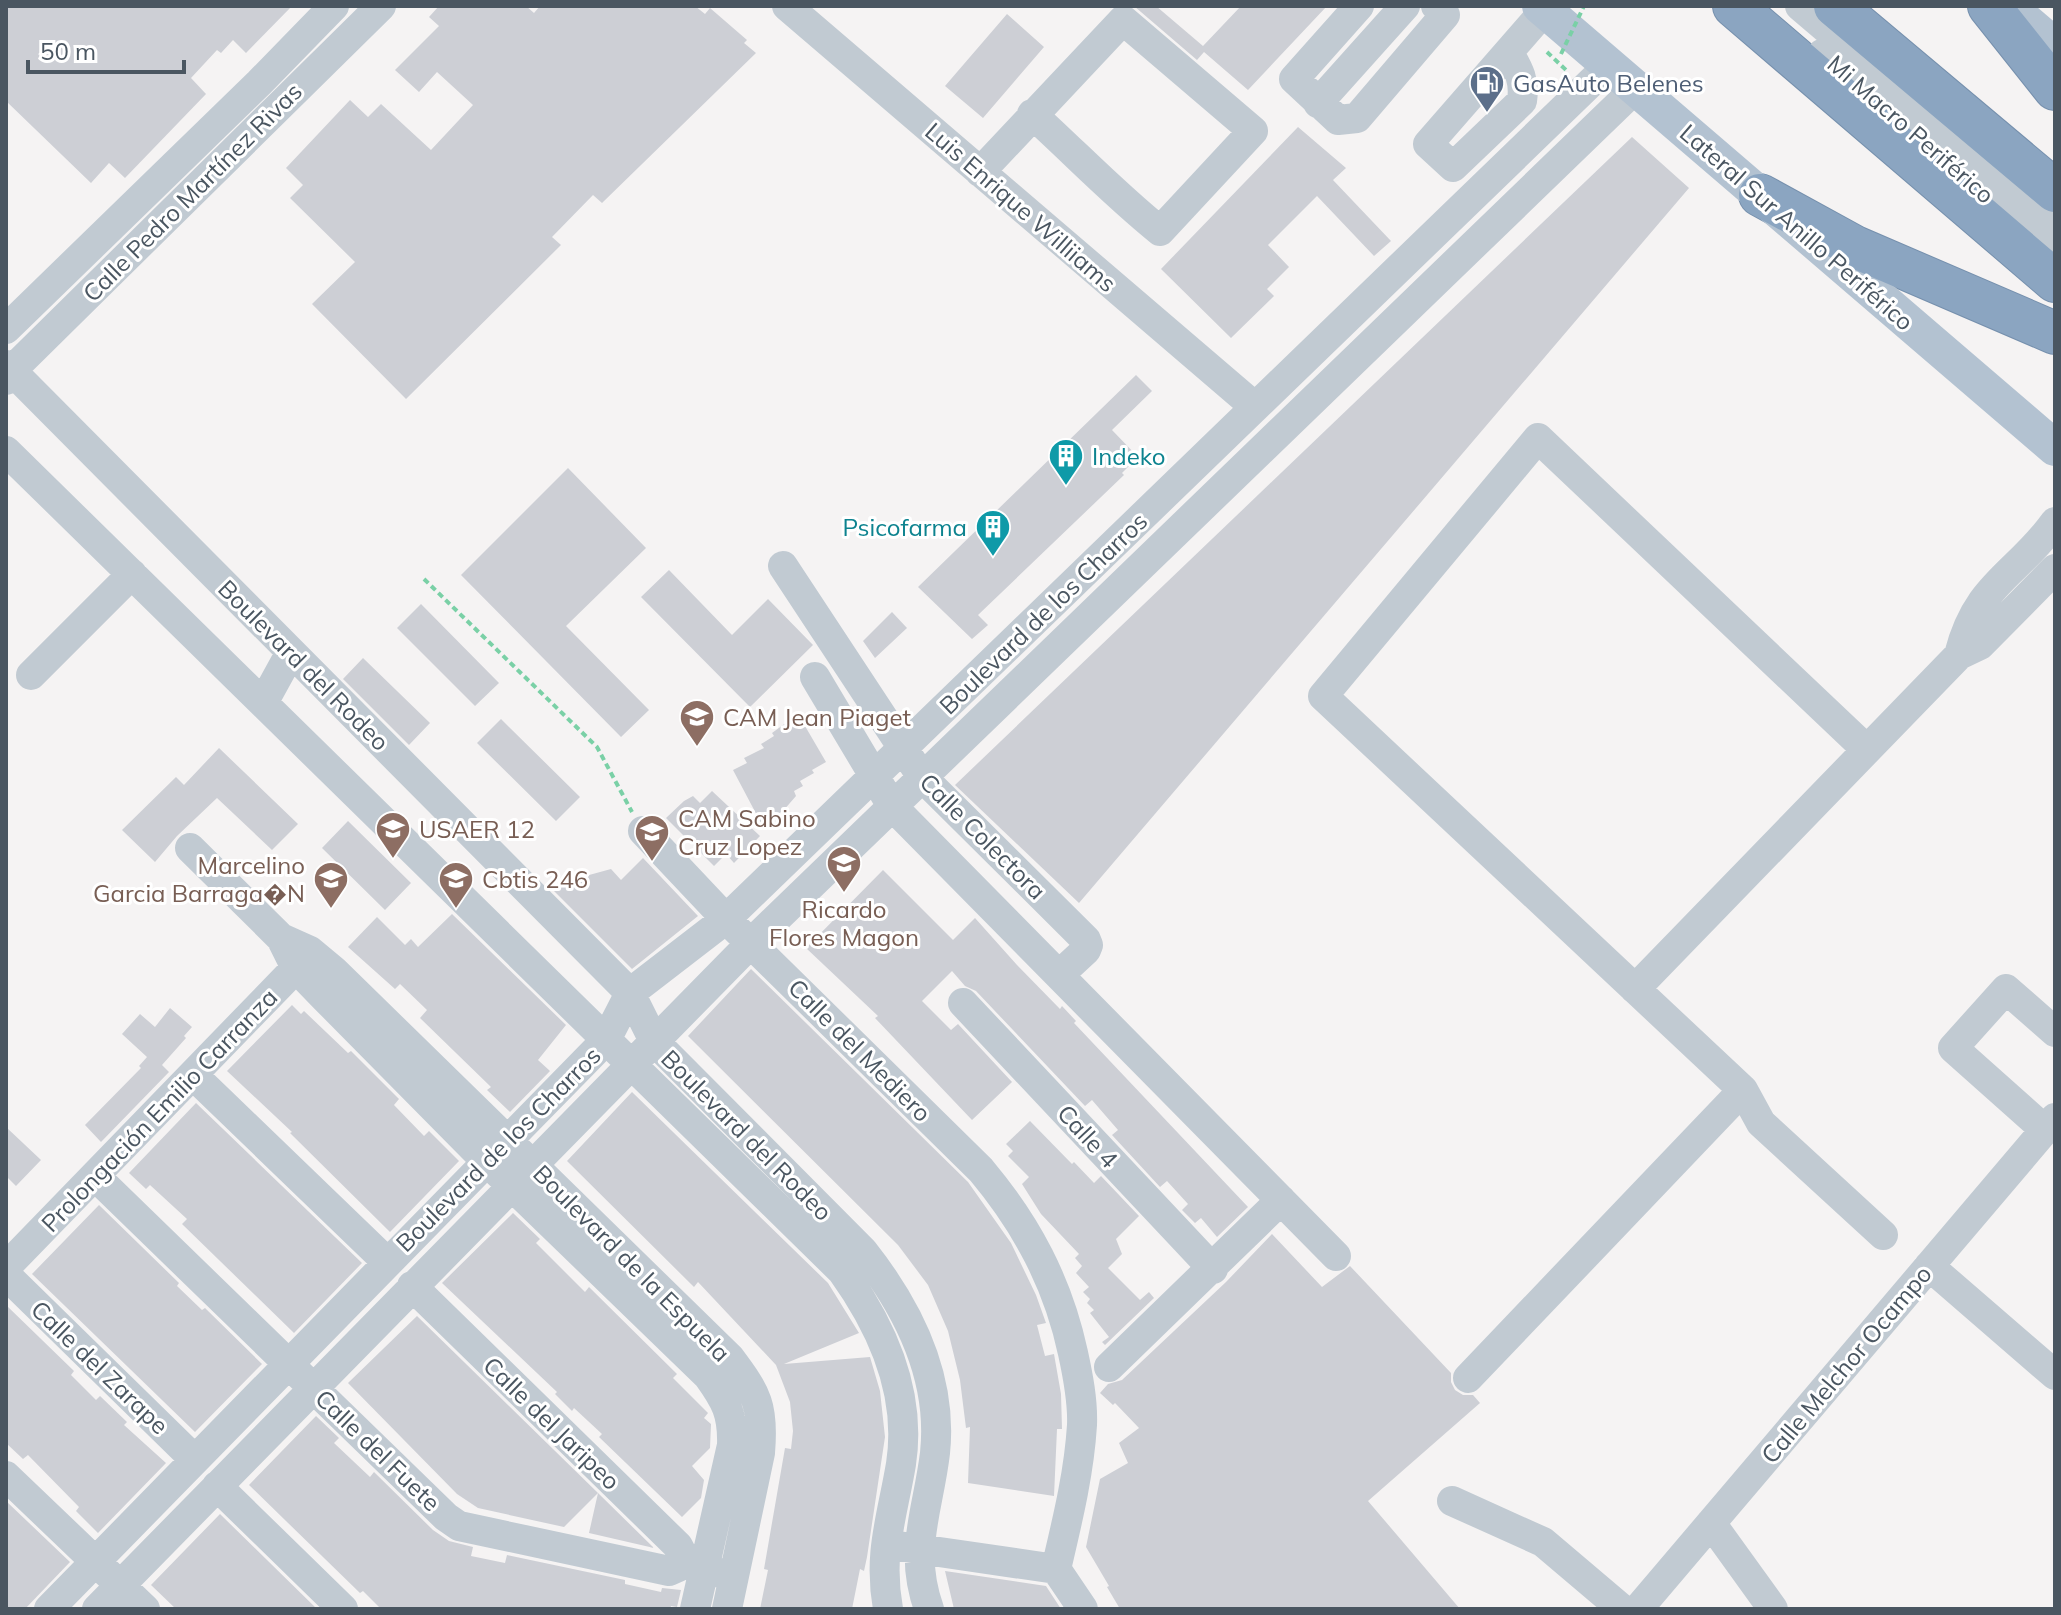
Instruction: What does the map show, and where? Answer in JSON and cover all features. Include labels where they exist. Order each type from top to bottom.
[{"type":"highway","points":[[1734,6],[2055,281]]},
{"type":"highway","points":[[1835,6],[2055,191]]},
{"type":"highway","points":[[2011,8],[2055,89]]},
{"type":"highway","points":[[1760,195],[1868,253],[2055,333]]},
{"type":"main road","points":[[2011,8],[2055,46]]},
{"type":"main road","name":"Lateral Sur Anillo Periférico","points":[[1559,21],[2055,448]]},
{"type":"street","name":"Calle Pedro Martínez Rivas","points":[[6,329],[334,6]]},
{"type":"street","name":"Luis Enrique Williiams","points":[[787,6],[1255,407]]},
{"type":"street","points":[[1359,6],[1294,79],[1338,120],[1357,118],[1445,15],[1436,6]]},
{"type":"street","points":[[1318,103],[1405,6]]},
{"type":"street","name":"Mi Macro Periférico","points":[[1766,6],[2055,253]]},
{"type":"street","name":"Mi Macro Periférico","points":[[1800,6],[2055,223]]},
{"type":"street","name":"Calle Pedro Martínez Rivas","points":[[8,372],[284,102],[361,13]]},
{"type":"street","points":[[980,172],[1032,114],[1123,20],[1253,131],[1160,231],[1119,198],[1032,114]]},
{"type":"street","points":[[1453,167],[1428,144],[1509,53],[1559,21]]},
{"type":"street","points":[[1451,218],[1453,167],[1522,101],[1524,88],[1520,72],[1509,53]]},
{"type":"street","name":"Boulevard de los Charros","points":[[49,1609],[606,1040],[630,993],[726,919],[1545,127],[1622,77]]},
{"type":"street","name":"Boulevard de los Charros","points":[[97,1609],[630,1064],[922,777],[1622,77]]},
{"type":"street","points":[[259,83],[284,102]]},
{"type":"street","points":[[1522,101],[1545,127]]},
{"type":"street","name":"Boulevard del Rodeo","points":[[8,372],[630,993],[654,1041],[863,1251],[887,1281],[917,1338],[927,1371],[936,1426],[935,1452],[918,1549],[921,1587],[929,1609]]},
{"type":"street","points":[[1867,750],[1538,438],[1323,696],[1743,1090],[1761,1123],[1883,1235]]},
{"type":"street","name":"Boulevard del Rodeo","points":[[6,451],[842,1271],[878,1327],[900,1392],[905,1426],[901,1464],[884,1544],[883,1582],[888,1609]]},
{"type":"street","points":[[1959,655],[1975,610],[1991,589],[2054,526]]},
{"type":"street","name":"Calle Colectora","points":[[783,566],[922,777],[1086,940],[1086,950],[1059,975]]},
{"type":"street","points":[[1635,989],[1959,655],[1980,645],[2055,569]]},
{"type":"street","points":[[31,675],[132,574]]},
{"type":"street","points":[[263,703],[291,652]]},
{"type":"street","name":"Calle Colectora","points":[[815,677],[892,806],[1336,1256]]},
{"type":"street","name":"Calle del Mediero","points":[[643,831],[726,919],[981,1170],[1011,1206],[1036,1247],[1056,1291],[1069,1334],[1079,1381],[1082,1424],[1071,1505],[1056,1569]]},
{"type":"street","name":"Boulevard de la Espuela","points":[[190,848],[303,960],[334,971],[496,1151],[730,1358],[749,1384],[760,1406],[760,1453],[727,1609]]},
{"type":"street","name":"Prolongación Emilio Carranza","points":[[6,1267],[303,960]]},
{"type":"street","points":[[2050,1124],[1953,1048],[2006,989],[2055,1032]]},
{"type":"street","name":"Calle 4","points":[[963,1003],[1213,1269]]},
{"type":"street","points":[[193,1075],[387,1262]]},
{"type":"street","points":[[1468,1378],[1743,1090]]},
{"type":"street","name":"Calle Melchor Ocampo","points":[[1638,1609],[2050,1124]]},
{"type":"street","name":"Boulevard de la Espuela","points":[[522,1175],[708,1376],[724,1398],[733,1421],[732,1445],[695,1566],[695,1609]]},
{"type":"street","name":"Calle del Fuete","points":[[95,1176],[446,1517],[459,1526],[669,1571],[695,1566],[734,1577]]},
{"type":"street","points":[[1109,1367],[1281,1200]]},
{"type":"street","points":[[1929,1266],[2055,1375]]},
{"type":"street","name":"Calle del Zarape","points":[[6,1275],[194,1459]]},
{"type":"street","name":"Calle del Jaripeo","points":[[412,1286],[695,1566]]},
{"type":"street","points":[[6,1476],[145,1609]]},
{"type":"street","points":[[217,1486],[343,1609]]},
{"type":"street","points":[[1452,1501],[1543,1542],[1622,1609]]},
{"type":"street","points":[[1711,1523],[1773,1609]]},
{"type":"street","points":[[884,1544],[1056,1569],[1083,1609]]},
{"type":"path","points":[[1559,21],[1570,63]]},
{"type":"path","points":[[1559,21],[1544,49],[1567,70],[1559,79]]},
{"type":"path","points":[[424,579],[597,747],[643,831]]},
{"type":"building","points":[[6,6],[292,6],[246,53],[233,40],[221,53],[217,50],[191,78],[206,94],[125,178],[109,163],[91,183],[6,101]]},
{"type":"building","points":[[439,6],[526,6],[534,13],[540,6],[695,6],[705,14],[710,8],[747,40],[744,43],[756,53],[602,203],[593,195],[552,237],[561,245],[406,399],[312,304],[355,262],[290,198],[303,185],[286,168],[350,100],[368,117],[381,104],[431,150],[473,105],[437,72],[419,92],[395,70],[439,26],[429,17]]},
{"type":"building","points":[[1134,6],[1156,6],[1203,46],[1241,6],[1327,6],[1248,90],[1204,52],[1197,60]]},
{"type":"building","points":[[1007,14],[1044,47],[983,118],[945,86]]},
{"type":"building","points":[[1298,127],[1346,168],[1333,180],[1391,241],[1374,256],[1317,196],[1268,245],[1289,267],[1267,289],[1274,296],[1231,338],[1161,269]]},
{"type":"building","points":[[1632,137],[1689,188],[1079,903],[955,785]]},
{"type":"building","points":[[1136,375],[1152,391],[1112,430],[1138,457],[1122,473],[1124,475],[978,615],[988,625],[972,639],[918,587]]},
{"type":"building","points":[[568,468],[646,548],[566,626],[649,710],[621,737],[461,575]]},
{"type":"building","points":[[669,570],[732,635],[768,599],[813,645],[750,707],[641,597]]},
{"type":"building","points":[[421,604],[499,683],[475,706],[397,628]]},
{"type":"building","points":[[892,612],[907,628],[875,658],[863,641]]},
{"type":"building","points":[[363,658],[430,723],[409,745],[343,679]]},
{"type":"building","points":[[798,714],[826,762],[800,781],[803,786],[794,791],[796,796],[783,811],[761,823],[733,770],[747,763],[744,758],[764,748],[761,744],[774,736],[772,733]]},
{"type":"building","points":[[501,719],[580,797],[556,821],[477,743]]},
{"type":"building","points":[[219,748],[298,824],[272,850],[217,798],[155,862],[122,830],[176,777],[184,785]]},
{"type":"building","points":[[712,791],[760,836],[734,863],[726,854],[714,866],[666,818],[684,801],[693,796],[700,803]]},
{"type":"building","points":[[348,821],[411,883],[385,910],[322,848]]},
{"type":"building","points":[[643,858],[698,916],[632,969],[549,886],[611,869],[621,880]]},
{"type":"building","points":[[883,870],[953,940],[975,918],[1060,1009],[1062,1006],[1076,1021],[1074,1023],[1248,1207],[1217,1237],[1201,1218],[1195,1223],[1182,1210],[1188,1204],[1167,1181],[1160,1187],[1112,1135],[1118,1130],[1092,1100],[1085,1106],[976,991],[965,986],[952,971],[922,1001],[951,1030],[958,1024],[1012,1082],[972,1120],[875,1018],[878,1016],[806,948]]},
{"type":"building","points":[[452,914],[566,1025],[538,1060],[550,1071],[510,1112],[487,1090],[491,1087],[420,1018],[427,1010],[400,984],[395,989],[348,947],[377,917],[405,945],[411,939],[418,947]]},
{"type":"building","points":[[751,969],[968,1182],[1011,1243],[1046,1323],[1037,1325],[1045,1356],[1054,1354],[1061,1394],[1062,1429],[1057,1429],[1054,1496],[968,1483],[970,1427],[966,1428],[960,1380],[948,1331],[928,1285],[898,1245],[688,1036]]},
{"type":"building","points":[[292,1005],[301,1014],[304,1011],[348,1053],[351,1051],[399,1099],[394,1105],[424,1136],[429,1131],[459,1161],[390,1232],[227,1071]]},
{"type":"building","points":[[170,1008],[192,1027],[162,1065],[169,1072],[101,1142],[85,1125],[141,1068],[139,1066],[147,1057],[122,1034],[140,1014],[155,1027]]},
{"type":"building","points":[[632,1092],[828,1283],[859,1333],[784,1364],[870,1357],[880,1391],[885,1437],[867,1557],[864,1571],[860,1569],[852,1609],[760,1609],[785,1448],[791,1449],[793,1431],[790,1402],[776,1365],[698,1282],[694,1287],[567,1161]]},
{"type":"building","points":[[196,1103],[362,1263],[294,1333],[182,1224],[187,1219],[150,1185],[146,1189],[129,1173]]},
{"type":"building","points":[[1030,1121],[1094,1183],[1101,1176],[1139,1216],[1116,1239],[1122,1254],[1108,1268],[1140,1300],[1149,1292],[1154,1298],[1105,1345],[1102,1342],[1109,1337],[1090,1313],[1094,1310],[1083,1292],[1089,1287],[1076,1273],[1082,1266],[1075,1258],[1079,1254],[1041,1214],[1022,1184],[1029,1177],[1008,1156],[1013,1151],[1006,1144]]},
{"type":"building","points":[[6,1127],[41,1160],[16,1186],[6,1176]]},
{"type":"building","points":[[99,1205],[179,1283],[177,1286],[202,1310],[205,1308],[262,1364],[195,1432],[32,1274]]},
{"type":"building","points":[[513,1213],[540,1239],[536,1243],[585,1292],[589,1287],[677,1374],[673,1378],[708,1413],[704,1418],[711,1424],[710,1448],[692,1466],[704,1480],[701,1498],[682,1517],[599,1437],[602,1434],[574,1408],[572,1411],[555,1394],[557,1392],[442,1283]]},
{"type":"building","points":[[1272,1234],[1322,1287],[1350,1266],[1451,1373],[1455,1390],[1463,1395],[1473,1395],[1480,1403],[1368,1501],[1460,1609],[1120,1609],[1086,1547],[1100,1479],[1128,1463],[1119,1443],[1139,1428],[1115,1403],[1113,1405],[1100,1393],[1108,1384],[1122,1380]]},
{"type":"building","points":[[6,1305],[74,1371],[71,1375],[96,1400],[100,1396],[127,1422],[124,1425],[166,1463],[98,1533],[76,1511],[79,1507],[28,1455],[23,1459],[6,1443]]},
{"type":"building","points":[[417,1316],[598,1493],[564,1527],[478,1508],[457,1494],[348,1383]]},
{"type":"building","points":[[316,1416],[339,1438],[334,1443],[370,1477],[374,1472],[433,1530],[449,1541],[473,1547],[471,1556],[505,1563],[507,1555],[625,1580],[625,1584],[661,1592],[662,1588],[681,1590],[677,1607],[381,1609],[363,1591],[360,1593],[249,1485]]},
{"type":"building","points":[[598,1493],[654,1548],[589,1533]]},
{"type":"building","points":[[6,1501],[70,1562],[25,1609],[6,1609]]},
{"type":"building","points":[[220,1514],[317,1609],[176,1609],[151,1585]]},
{"type":"building","points":[[945,1571],[1046,1586],[1061,1609],[954,1609]]},
{"type":"place","name":"GasAuto Belenes","points":[[1487,114]]},
{"type":"place","name":"Indeko","points":[[1066,487]]},
{"type":"place","name":"Psicofarma","points":[[993,558]]},
{"type":"place","name":"CAM Jean Piaget","points":[[697,748]]},
{"type":"place","name":"USAER 12","points":[[393,860]]},
{"type":"place","name":"CAM Sabino Cruz Lopez","points":[[652,863]]},
{"type":"place","name":"Ricardo Flores Magon","points":[[844,894]]},
{"type":"place","name":"Marcelino Garcia Barraga�N","points":[[331,910]]},
{"type":"place","name":"Cbtis 246","points":[[456,910]]}]
